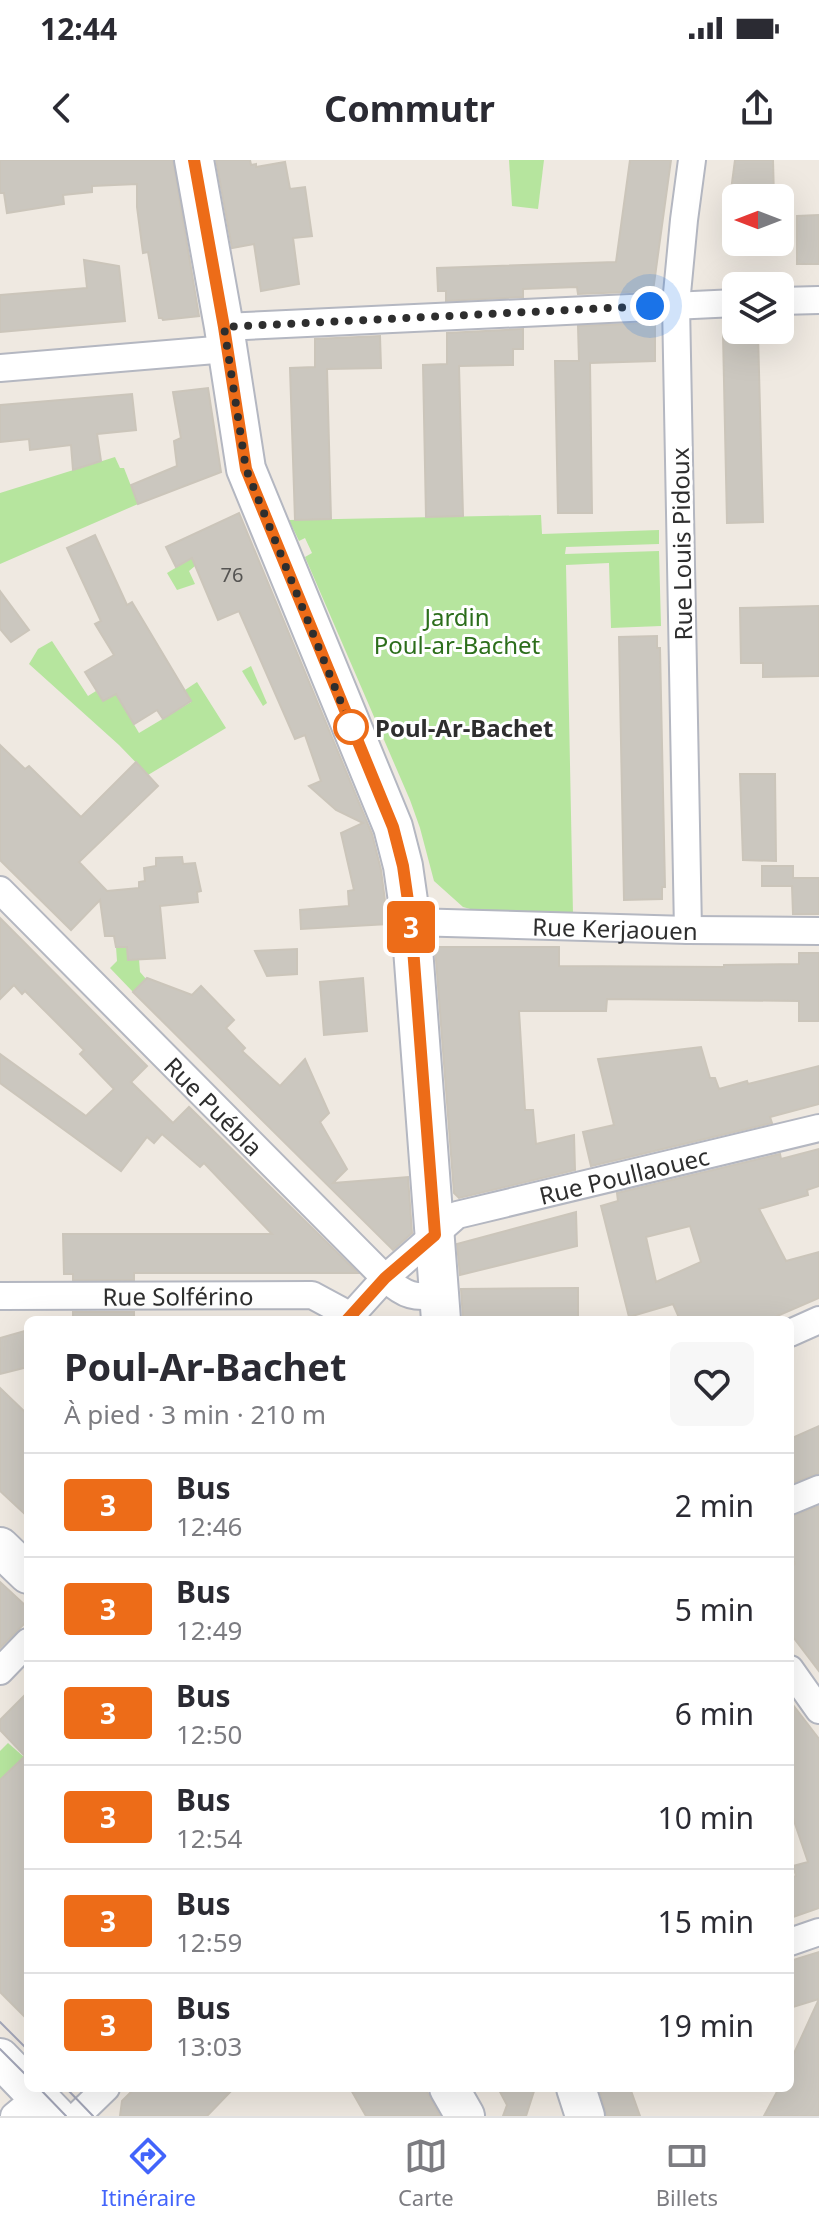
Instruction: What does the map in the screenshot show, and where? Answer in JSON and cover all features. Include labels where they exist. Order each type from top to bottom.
[{"type":"street","points":[[194,160],[246,469],[393,827],[403,866],[411,922],[441,1307]]},
{"type":"street","name":"Rue Louis Pidoux","points":[[688,930],[676,304],[692,160]]},
{"type":"street","points":[[794,301],[819,300]]},
{"type":"street","points":[[0,368],[225,338],[676,304],[722,303]]},
{"type":"street","name":"Rue Puébla","points":[[0,890],[385,1278],[397,1289],[441,1307]]},
{"type":"street","name":"Rue Kerjaouen","points":[[411,922],[819,931]]},
{"type":"street","name":"Rue Poullaouec","points":[[351,1316],[385,1278],[457,1215],[819,1128]]},
{"type":"street","name":"Rue Solférino","points":[[0,1296],[312,1295],[346,1316]]},
{"type":"street","points":[[794,1331],[819,1320]]},
{"type":"street","points":[[794,1499],[819,1489]]},
{"type":"street","points":[[0,1547],[24,1570]]},
{"type":"street","points":[[0,1671],[24,1646]]},
{"type":"street","points":[[794,1675],[819,1710]]},
{"type":"street","points":[[794,1941],[819,1932]]},
{"type":"street","points":[[0,2058],[36,2110]]},
{"type":"street","points":[[77,2116],[102,2092]]},
{"type":"street","points":[[451,2092],[465,2116]]},
{"type":"street","points":[[577,2092],[585,2116]]},
{"type":"green space","points":[[509,160],[544,160],[538,209],[512,206]]},
{"type":"green space","points":[[115,457],[120,468],[124,468],[138,504],[0,564],[0,493]]},
{"type":"green space","name":"Jardin Poul-ar-Bachet","points":[[541,515],[542,534],[659,530],[659,544],[566,547],[565,554],[659,551],[661,626],[611,628],[609,563],[566,565],[573,914],[489,914],[463,907],[434,881],[410,800],[305,557],[312,553],[305,538],[299,541],[289,520]]},
{"type":"green space","points":[[192,558],[195,566],[189,571],[195,584],[177,590],[167,573]]},
{"type":"green space","points":[[52,641],[88,696],[96,691],[103,701],[116,694],[139,733],[191,702],[185,690],[197,682],[226,728],[148,775],[29,664],[38,649]]},
{"type":"green space","points":[[251,666],[267,703],[263,706],[242,671]]},
{"type":"green space","points":[[116,947],[127,947],[139,959],[140,972],[146,979],[133,992],[110,968],[117,961]]},
{"type":"green space","points":[[8,1743],[24,1757],[0,1780],[0,1751]]},
{"type":"building","points":[[0,160],[173,160],[199,316],[159,318],[148,252],[143,253],[137,184],[92,186],[92,192],[63,195],[64,204],[7,213],[4,193],[0,193]]},
{"type":"building","points":[[216,160],[250,160],[251,165],[256,164],[256,167],[285,162],[290,189],[305,187],[312,236],[293,238],[299,284],[261,291],[254,244],[232,248]]},
{"type":"building","points":[[630,160],[671,160],[653,291],[578,294],[577,287],[523,289],[523,297],[446,301],[446,291],[438,291],[437,268],[616,262]]},
{"type":"building","points":[[735,160],[773,160],[774,184],[732,184]]},
{"type":"building","points":[[819,215],[819,264],[797,264],[797,216]]},
{"type":"building","points":[[84,260],[119,266],[125,321],[0,332],[0,295],[87,288]]},
{"type":"building","points":[[655,325],[655,361],[590,363],[592,513],[558,513],[555,361],[579,361],[578,326]]},
{"type":"building","points":[[523,329],[523,349],[513,349],[513,365],[459,366],[463,516],[426,517],[423,365],[447,364],[447,333]]},
{"type":"building","points":[[380,336],[381,368],[327,369],[331,519],[295,520],[290,368],[315,367],[315,339]]},
{"type":"building","points":[[723,344],[758,344],[763,522],[727,523]]},
{"type":"building","points":[[208,388],[221,472],[138,504],[131,485],[177,466],[174,441],[181,438],[173,392]]},
{"type":"building","points":[[132,394],[136,430],[97,434],[101,461],[73,470],[71,445],[30,450],[29,439],[0,442],[0,405]]},
{"type":"building","points":[[239,513],[372,834],[381,870],[388,924],[301,929],[300,910],[349,906],[348,891],[354,890],[341,833],[363,823],[336,810],[309,786],[321,781],[305,735],[295,739],[239,611],[218,620],[192,558],[176,567],[166,547]]},
{"type":"building","points":[[95,535],[127,605],[132,602],[191,701],[163,719],[157,710],[134,724],[116,694],[103,701],[85,672],[114,655],[95,624],[101,621],[67,548]]},
{"type":"building","points":[[0,591],[29,630],[11,642],[0,629]]},
{"type":"building","points":[[819,606],[819,676],[763,677],[763,663],[741,663],[740,608]]},
{"type":"building","points":[[657,636],[657,648],[660,648],[665,887],[662,887],[662,899],[624,900],[619,637]]},
{"type":"building","points":[[0,745],[25,769],[29,766],[81,817],[136,762],[158,786],[79,862],[107,891],[139,888],[139,882],[145,881],[144,868],[156,866],[156,858],[182,857],[183,864],[195,863],[201,891],[197,892],[198,902],[160,906],[165,958],[128,960],[127,947],[116,947],[114,936],[105,936],[100,900],[71,930],[0,860]]},
{"type":"building","points":[[740,774],[775,774],[776,861],[743,860]]},
{"type":"building","points":[[762,866],[793,866],[793,878],[819,878],[819,914],[793,914],[792,886],[762,886]]},
{"type":"building","points":[[0,918],[147,1066],[131,1082],[173,1123],[189,1107],[358,1273],[134,1273],[134,1280],[73,1280],[73,1274],[64,1274],[63,1234],[272,1234],[204,1163],[200,1167],[162,1134],[154,1143],[147,1137],[121,1171],[0,1083],[0,1054],[86,1116],[114,1089],[80,1054],[84,1050],[25,991],[22,994],[14,985],[0,999]]},
{"type":"building","points":[[435,947],[559,947],[559,966],[799,964],[799,953],[819,953],[819,1021],[799,1021],[799,1001],[607,999],[606,1011],[519,1011],[525,1110],[533,1110],[536,1144],[574,1135],[575,1170],[459,1198],[454,1193]]},
{"type":"building","points":[[297,949],[297,974],[267,976],[255,951]]},
{"type":"building","points":[[147,978],[192,995],[201,986],[234,1020],[226,1028],[245,1048],[242,1051],[280,1086],[305,1059],[329,1113],[320,1122],[347,1169],[333,1183],[408,1177],[412,1233],[393,1250],[133,992]]},
{"type":"building","points":[[363,978],[367,1031],[324,1035],[320,982]]},
{"type":"building","points":[[701,1047],[710,1078],[715,1078],[719,1089],[819,1066],[819,1104],[770,1117],[772,1123],[591,1166],[583,1132],[614,1125],[598,1059]]},
{"type":"building","points":[[819,1149],[819,1186],[807,1190],[808,1195],[759,1209],[786,1261],[819,1252],[819,1298],[777,1316],[678,1316],[673,1304],[629,1316],[601,1206],[618,1201],[617,1193],[780,1154],[781,1159]],"holes":[[[690,1226],[701,1262],[656,1282],[646,1237]]]},
{"type":"building","points":[[576,1212],[577,1246],[460,1275],[457,1244]]},
{"type":"building","points":[[578,1288],[578,1316],[463,1316],[461,1289]]},
{"type":"building","points":[[73,1312],[134,1312],[134,1316],[73,1316]]},
{"type":"building","points":[[24,1331],[24,1368],[0,1374],[0,1338]]},
{"type":"building","points":[[0,1388],[24,1411],[24,1513],[0,1491]]},
{"type":"building","points":[[819,1426],[819,1473],[794,1482],[794,1437]]},
{"type":"building","points":[[819,1506],[819,1671],[794,1638],[794,1515]]},
{"type":"building","points":[[0,1582],[24,1604],[24,1624],[0,1648]]},
{"type":"building","points":[[24,1696],[24,1755],[0,1730],[0,1720]]},
{"type":"building","points":[[794,1706],[819,1739],[819,1908],[794,1917],[794,1866],[808,1862],[794,1821]]},
{"type":"building","points":[[24,1757],[24,2016],[0,1992],[0,1780]]},
{"type":"building","points":[[819,1952],[819,1999],[794,2007],[794,1960]]},
{"type":"building","points":[[819,1999],[819,2116],[764,2116],[777,2092],[794,2092],[794,2053]]},
{"type":"building","points":[[131,2092],[230,2092],[207,2116],[120,2116],[122,2101]]},
{"type":"building","points":[[352,2092],[427,2092],[440,2116],[366,2116]]},
{"type":"building","points":[[500,2092],[534,2092],[526,2116],[503,2116],[507,2105]]},
{"type":"building","points":[[600,2092],[631,2092],[640,2116],[607,2116]]},
{"type":"tram line","points":[[0,2022],[24,2046]]},
{"type":"tram line","points":[[0,2049],[24,2073]]},
{"type":"tram line","points":[[43,2092],[66,2116]]},
{"type":"tram line","points":[[70,2092],[93,2116]]},
{"type":"bus line","name":"3","points":[[194,160],[246,469],[393,827],[403,866],[411,922],[435,1235],[385,1278],[351,1316]]},
{"type":"place","name":"Poul-Ar-Bachet","points":[[351,727]]},
{"type":"route","points":[[351,727],[246,469],[224,327],[650,306]]}]
